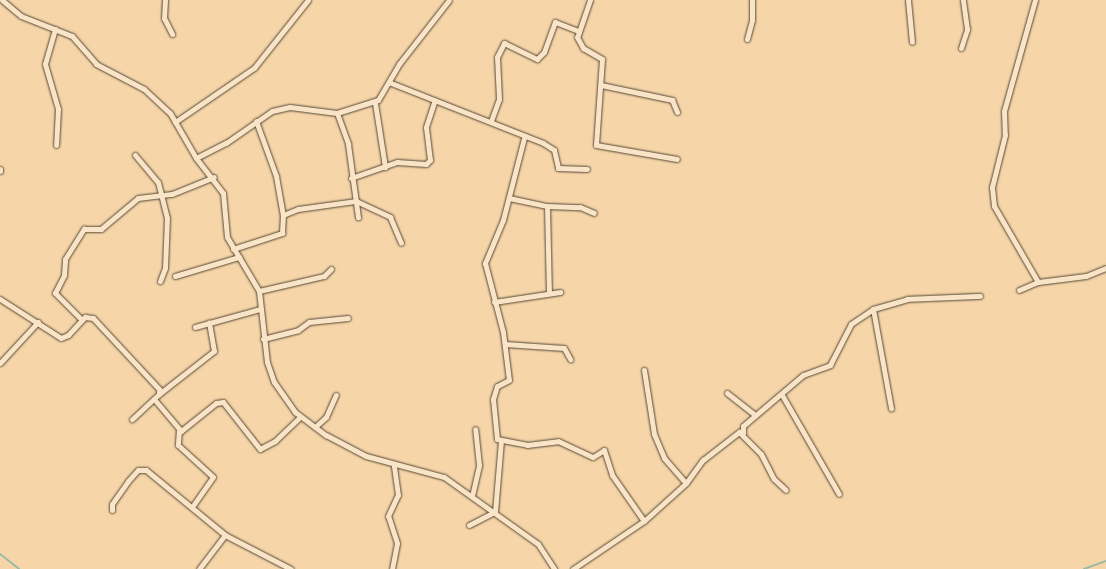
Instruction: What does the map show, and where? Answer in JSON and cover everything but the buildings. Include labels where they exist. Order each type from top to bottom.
[{"type":"street","points":[[2,0],[21,16],[72,36],[103,69],[152,94],[175,122],[196,158],[214,177],[223,193],[227,237],[259,292],[263,339],[274,382],[300,417],[366,456],[444,477],[538,544],[554,569]]},
{"type":"street","points":[[165,0],[164,18],[172,34]]},
{"type":"street","points":[[175,122],[254,68],[308,0]]},
{"type":"street","points":[[196,158],[272,110],[290,107],[336,114],[347,108],[375,103],[391,83],[399,64],[449,0]]},
{"type":"street","points":[[590,0],[578,32],[583,48],[602,59],[596,146],[677,159]]},
{"type":"street","points":[[747,39],[752,20],[752,0]]},
{"type":"street","points":[[908,0],[912,42]]},
{"type":"street","points":[[961,48],[967,29],[963,0]]},
{"type":"street","points":[[1035,0],[1004,111],[1005,135],[992,187],[994,206],[1038,282]]},
{"type":"street","points":[[491,121],[499,100],[497,57],[504,43],[537,59],[544,52],[554,22],[578,32]]},
{"type":"street","points":[[55,29],[45,64],[58,109],[56,145]]},
{"type":"street","points":[[391,83],[491,121],[524,138],[552,148],[558,168],[587,169]]},
{"type":"street","points":[[601,85],[672,100],[677,112]]},
{"type":"street","points":[[351,178],[397,162],[417,166],[430,160],[426,128],[435,100]]},
{"type":"street","points":[[375,103],[385,167]]},
{"type":"street","points":[[336,114],[348,144],[351,178],[358,217]]},
{"type":"street","points":[[233,249],[284,232],[276,176],[256,121]]},
{"type":"street","points":[[501,441],[497,439],[493,399],[497,386],[509,380],[504,344],[485,263],[509,198],[524,138]]},
{"type":"street","points":[[135,155],[158,182],[162,195],[167,222],[165,268],[160,281]]},
{"type":"street","points":[[81,319],[55,293],[64,275],[65,259],[78,237],[88,226],[103,227],[133,200],[162,195],[214,177]]},
{"type":"street","points":[[509,198],[547,206],[580,207],[594,213]]},
{"type":"street","points":[[283,215],[298,209],[356,201],[390,217],[401,243]]},
{"type":"street","points":[[547,206],[549,291]]},
{"type":"street","points":[[175,276],[239,257]]},
{"type":"street","points":[[1019,290],[1038,282],[1086,276],[1106,268]]},
{"type":"street","points":[[259,292],[324,276],[332,269]]},
{"type":"street","points":[[494,302],[549,291],[560,292]]},
{"type":"street","points":[[786,490],[743,433],[743,426],[782,395],[803,375],[830,365],[851,324],[873,309],[907,299],[980,296]]},
{"type":"street","points":[[0,299],[63,338],[81,319],[93,318],[157,386],[159,394]]},
{"type":"street","points":[[195,327],[260,309]]},
{"type":"street","points":[[873,309],[891,408]]},
{"type":"street","points":[[263,339],[298,330],[309,322],[348,318]]},
{"type":"street","points":[[0,363],[38,322]]},
{"type":"street","points":[[132,419],[159,394],[214,351],[209,322]]},
{"type":"street","points":[[504,344],[564,348],[570,359]]},
{"type":"street","points":[[644,370],[654,434],[664,458],[686,483]]},
{"type":"street","points":[[727,393],[755,415]]},
{"type":"street","points":[[314,427],[326,418],[336,395]]},
{"type":"street","points":[[782,395],[839,494]]},
{"type":"street","points":[[154,399],[179,429],[178,445],[213,477],[193,506]]},
{"type":"street","points":[[179,429],[184,430],[220,401],[256,446],[264,449],[300,417]]},
{"type":"street","points":[[472,496],[479,465],[475,429]]},
{"type":"street","points":[[573,569],[644,520],[686,483],[703,460],[739,432],[743,433]]},
{"type":"street","points":[[501,441],[507,438],[527,445],[558,441],[593,457],[604,450],[612,475],[644,520]]},
{"type":"street","points":[[494,512],[501,441]]},
{"type":"street","points":[[392,569],[396,543],[388,516],[398,495],[394,465]]},
{"type":"street","points":[[112,510],[120,490],[138,470],[146,470],[193,506],[225,535],[292,569]]},
{"type":"street","points":[[469,525],[494,512]]},
{"type":"street","points":[[199,569],[225,535]]},
{"type":"waterway","points":[[0,554],[19,569]]},
{"type":"waterway","points":[[1084,569],[1106,561]]}]
